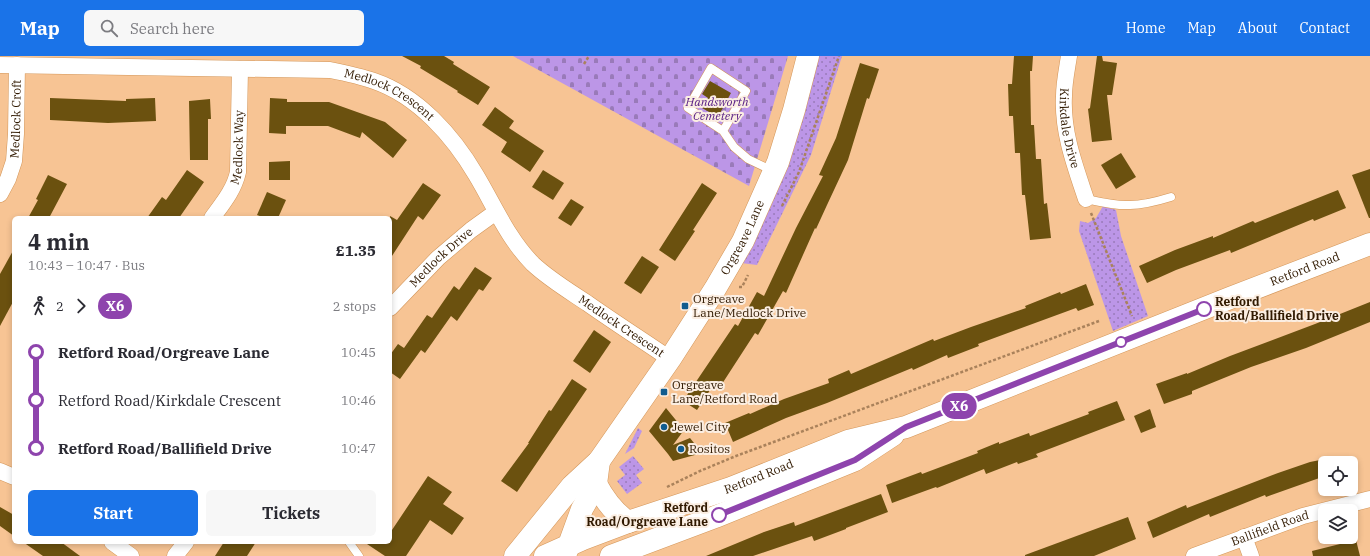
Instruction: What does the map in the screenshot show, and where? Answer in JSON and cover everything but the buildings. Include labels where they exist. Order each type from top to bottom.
[{"type":"main road","name":"Orgreave Lane","points":[[515,556],[572,486],[599,461],[670,359],[743,241],[774,172],[794,110],[808,56]]},
{"type":"main road","name":"Retford Road","points":[[557,554],[628,522],[731,488],[848,441],[906,427],[1370,244]]},
{"type":"main road","name":"Retford Road","points":[[611,556],[715,517],[855,460],[906,427]]},
{"type":"main road","name":"Orgreave Lane","points":[[557,554],[596,484],[599,461]]},
{"type":"main road","points":[[596,484],[610,506],[619,516],[628,522]]},
{"type":"main road","points":[[547,517],[546,537],[557,554]]},
{"type":"street","name":"Kirkdale Drive","points":[[1069,56],[1064,97],[1065,124],[1069,147],[1086,200]]},
{"type":"street","name":"Medlock Crescent","points":[[0,65],[330,70],[352,74],[375,81],[417,104],[434,120],[455,144],[476,175],[496,212],[519,247],[533,264],[555,282],[670,359]]},
{"type":"street","name":"Medlock Croft","points":[[0,194],[8,179],[14,161],[17,65]]},
{"type":"street","name":"Medlock Way","points":[[213,216],[230,193],[236,182],[238,172],[240,68]]},
{"type":"street","name":"Medlock Drive","points":[[392,306],[438,258],[471,230],[496,212]]},
{"type":"street","points":[[0,471],[12,476]]},
{"type":"street","name":"Ballifield Road","points":[[1194,556],[1303,516],[1370,499]]},
{"type":"street","points":[[1244,537],[1251,556]]},
{"type":"street","points":[[115,544],[131,556]]},
{"type":"street","points":[[175,556],[184,544]]},
{"type":"lane","points":[[723,131],[746,90],[711,68],[688,108],[723,131],[734,147],[748,159],[774,172]]},
{"type":"lane","points":[[1086,200],[1108,204],[1130,205],[1150,203],[1171,197]]},
{"type":"lane","points":[[350,544],[359,556]]},
{"type":"path","points":[[584,64],[589,56]]},
{"type":"path","points":[[1086,200],[1139,335]]},
{"type":"path","points":[[665,488],[700,470],[736,456],[1099,321]]},
{"type":"green space","name":"Handsworth Cemetery","points":[[513,56],[788,56],[749,186]]},
{"type":"green space","points":[[818,56],[842,56],[811,155],[757,265],[741,263],[771,206],[791,153]]},
{"type":"green space","points":[[1103,206],[1116,210],[1121,236],[1148,316],[1113,331],[1079,231],[1080,221],[1088,223],[1096,218]]},
{"type":"green space","points":[[638,428],[642,431],[634,448],[625,454]]},
{"type":"green space","points":[[633,456],[644,469],[636,475],[642,483],[627,494],[617,481],[625,475],[619,467]]},
{"type":"bus line","name":"X6","points":[[719,515],[855,460],[906,427],[1204,309]]},
{"type":"place","name":"Orgreave Lane/Medlock Drive","points":[[685,306]]},
{"type":"place","name":"Retford Road/Ballifield Drive","points":[[1204,309]]},
{"type":"place","name":"Orgreave Lane/Retford Road","points":[[664,392]]},
{"type":"place","name":"Jewel City","points":[[664,427]]},
{"type":"place","name":"Rositos","points":[[681,449]]},
{"type":"place","name":"Retford Road/Orgreave Lane","points":[[719,515]]}]
